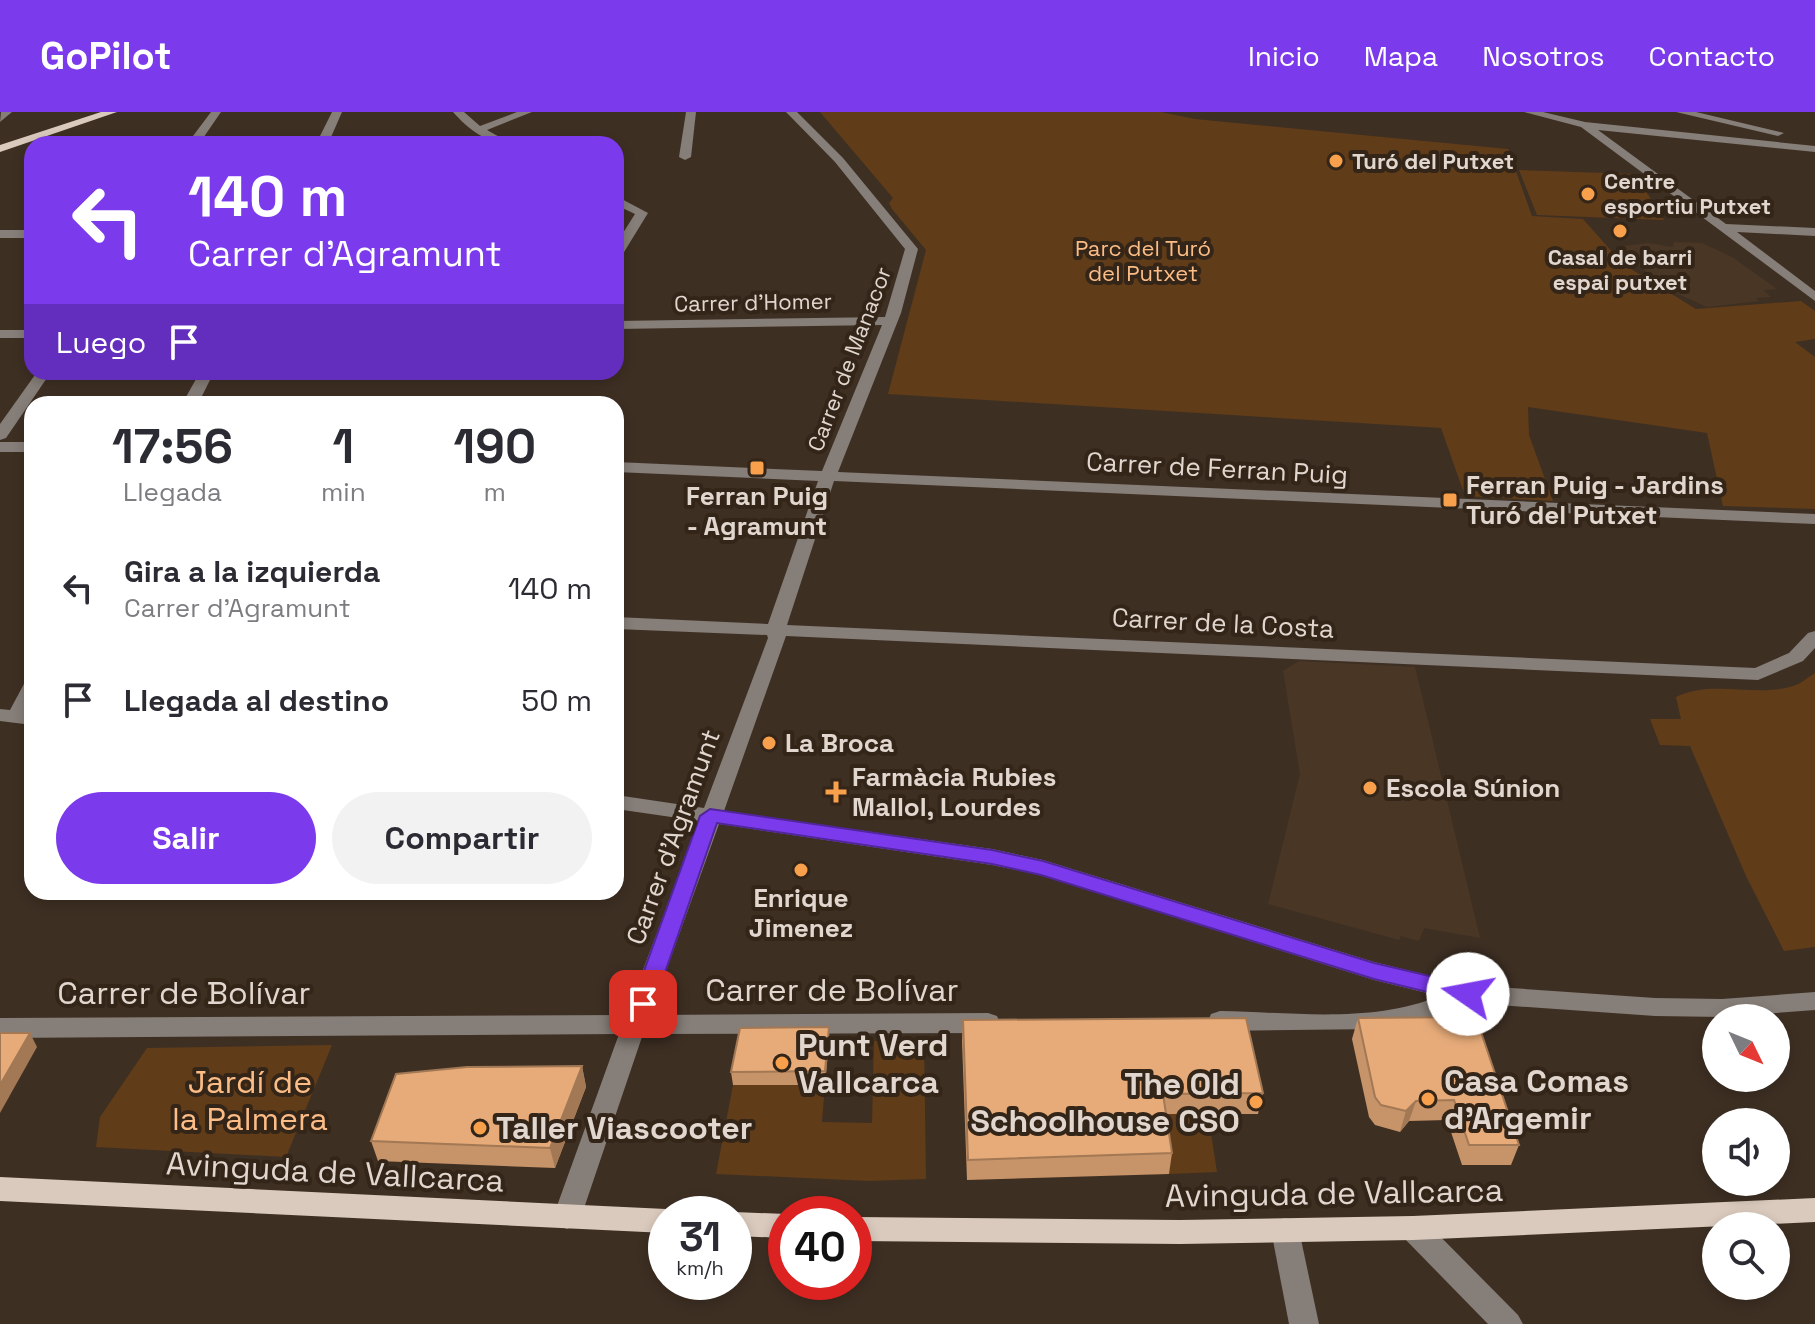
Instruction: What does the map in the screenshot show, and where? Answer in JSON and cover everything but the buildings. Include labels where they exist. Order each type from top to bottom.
[{"type":"main road","points":[[0,137],[77,112]]},
{"type":"main road","points":[[39,136],[112,112]]},
{"type":"main road","points":[[0,149],[24,141]]},
{"type":"main road","name":"Avinguda de Vallcarca","points":[[0,1189],[648,1220]]},
{"type":"main road","name":"Avinguda de Vallcarca","points":[[872,1229],[1413,1228],[1815,1210]]},
{"type":"street","points":[[0,119],[7,112]]},
{"type":"street","points":[[199,136],[216,112]]},
{"type":"street","points":[[326,136],[337,112]]},
{"type":"street","points":[[458,112],[490,136]]},
{"type":"street","points":[[478,130],[527,112]]},
{"type":"street","points":[[685,157],[691,112]]},
{"type":"street","name":"Carrer de Manacor","points":[[791,112],[839,160],[912,249],[890,321],[829,476]]},
{"type":"street","points":[[1529,112],[1585,125],[1815,149]]},
{"type":"street","points":[[1681,112],[1815,142]]},
{"type":"street","points":[[1585,125],[1815,297]]},
{"type":"street","points":[[624,204],[642,213],[624,241]]},
{"type":"street","points":[[1725,228],[1815,232]]},
{"type":"street","points":[[0,234],[24,234]]},
{"type":"street","name":"Carrer d'Homer","points":[[624,325],[890,321]]},
{"type":"street","points":[[0,334],[24,334]]},
{"type":"street","points":[[0,435],[24,401]]},
{"type":"street","points":[[0,447],[24,447]]},
{"type":"street","name":"Carrer de Ferran Puig","points":[[624,467],[1815,519]]},
{"type":"street","name":"Carrer d'Agramunt","points":[[567,1217],[580,1173],[777,638],[776,629],[829,476]]},
{"type":"street","name":"Carrer de la Costa","points":[[624,623],[1758,674],[1796,657],[1815,637]]},
{"type":"street","points":[[624,803],[992,857],[1043,868],[1374,971],[1468,994],[1655,1007],[1722,1008],[1815,1001]]},
{"type":"street","points":[[1197,1021],[1385,1020],[1421,1013],[1468,994]]},
{"type":"street","name":"Carrer de Bolívar","points":[[0,1028],[1007,1023]]},
{"type":"street","points":[[1413,1228],[1508,1324]]},
{"type":"street","points":[[1285,1230],[1304,1324]]},
{"type":"shaded area","points":[[1674,242],[1702,243],[1732,257],[1777,289],[1763,290],[1771,297],[1755,298],[1759,301],[1707,307],[1669,290],[1616,247],[1648,243],[1673,247]]},
{"type":"shaded area","name":"Escola Súnion","points":[[1299,661],[1415,667],[1480,938],[1424,928],[1419,941],[1401,936],[1399,940],[1268,904],[1300,774],[1283,671]]},
{"type":"green space","name":"Parc del Turó del Putxet","points":[[820,112],[1161,112],[1195,119],[1508,149],[1532,216],[1583,219],[1623,264],[1696,309],[1801,301],[1815,311],[1815,339],[1795,342],[1815,357],[1815,509],[1723,506],[1707,433],[1528,407],[1529,435],[1553,501],[1465,496],[1441,428],[888,394],[926,250],[892,209],[889,203],[893,198]]},
{"type":"green space","name":"Centre esportiu Putxet","points":[[1519,170],[1635,174],[1664,220],[1537,215]]},
{"type":"green space","points":[[1815,673],[1815,947],[1784,951],[1746,876],[1690,746],[1660,745],[1650,719],[1681,719],[1676,697],[1690,692],[1704,689],[1779,689],[1796,685]]},
{"type":"green space","points":[[924,1040],[926,1179],[869,1181],[716,1174],[733,1085],[825,1085],[822,1122],[872,1123],[874,1041]]},
{"type":"green space","name":"Jardí de la Palmera","points":[[332,1045],[286,1157],[96,1147],[100,1117],[147,1048]]},
{"type":"green space","points":[[1160,1114],[1208,1114],[1217,1172],[1169,1174]]},
{"type":"place","name":"Turó del Putxet","points":[[1336,161]]},
{"type":"place","name":"Centre esportiu Putxet","points":[[1588,194]]},
{"type":"place","name":"Casal de barri espai putxet","points":[[1620,231]]},
{"type":"place","name":"Ferran Puig - Agramunt","points":[[757,468]]},
{"type":"place","name":"Ferran Puig - Jardins Turó del Putxet","points":[[1450,500]]},
{"type":"place","name":"La Broca","points":[[769,743]]},
{"type":"place","name":"Escola Súnion","points":[[1370,788]]},
{"type":"place","name":"Farmàcia Rubies Mallol, Lourdes","points":[[836,792]]},
{"type":"place","name":"Enrique Jimenez","points":[[801,870]]},
{"type":"place","name":"Punt Verd Vallcarca","points":[[782,1063]]},
{"type":"place","name":"Casa Comas d’Argemir","points":[[1428,1099]]},
{"type":"place","name":"The Old Schoolhouse CSO","points":[[1256,1102]]},
{"type":"place","name":"Taller Viascooter","points":[[480,1128]]},
{"type":"route","points":[[643,1004],[710,816],[992,857],[1043,868],[1374,971],[1468,994]]}]
